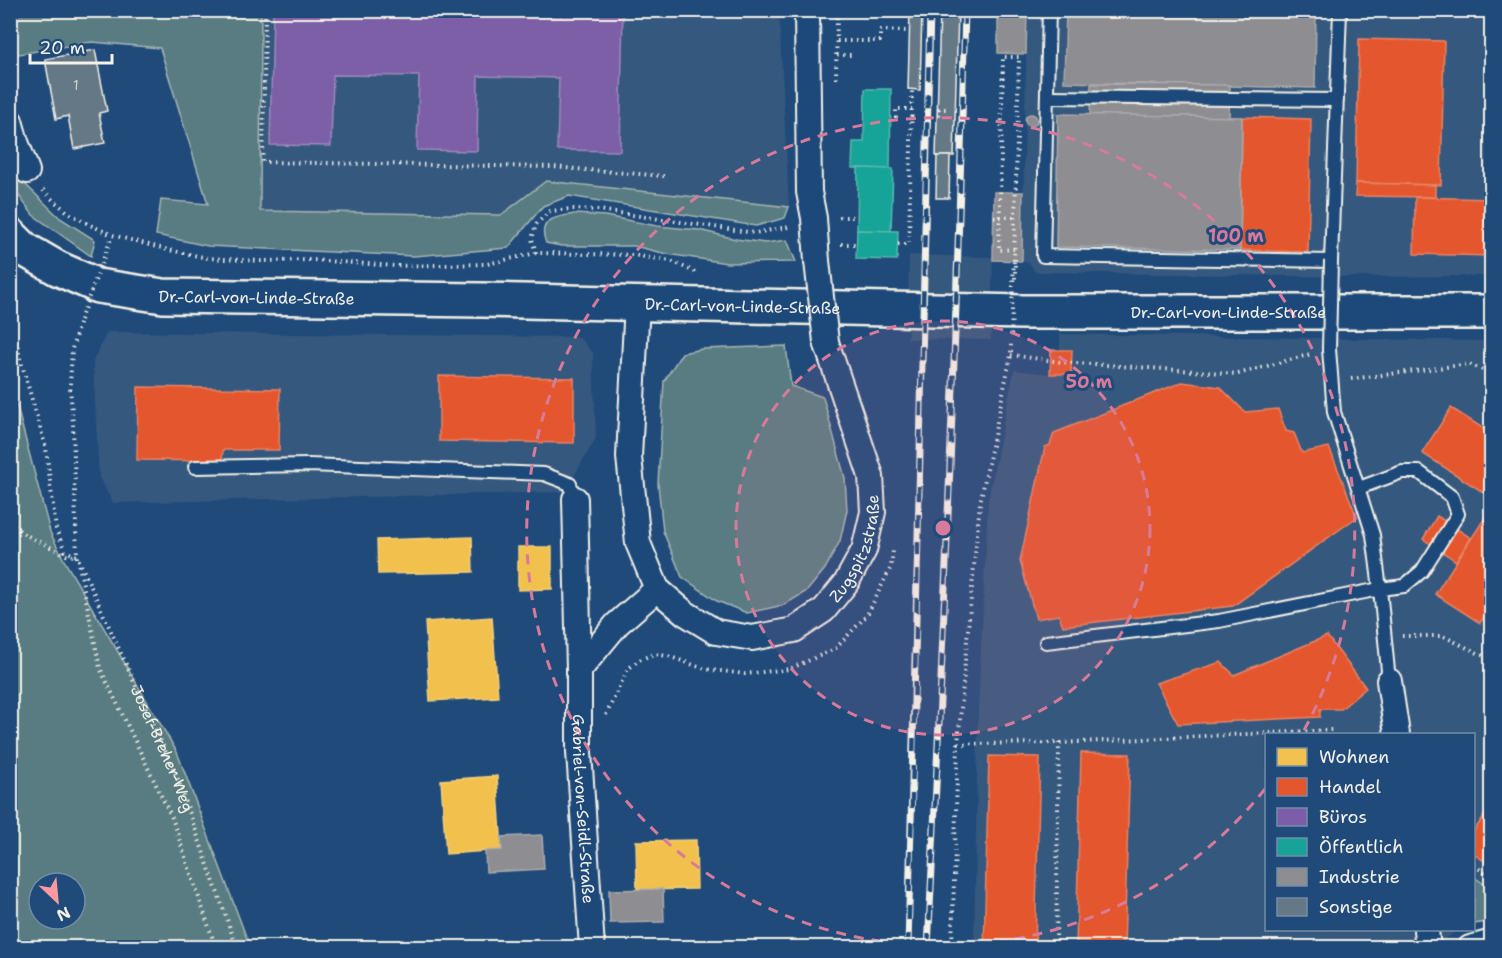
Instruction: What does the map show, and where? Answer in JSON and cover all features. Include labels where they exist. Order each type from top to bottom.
[{"type":"main road","name":"Dr.-Carl-von-Linde-Straße","points":[[10,235],[24,249],[57,268],[98,286],[163,296],[637,303],[1023,312],[1491,312]]},
{"type":"street","name":"Zugspitzstraße","points":[[637,303],[629,457],[638,543],[657,589],[686,613],[716,632],[753,638],[794,630],[824,610],[846,584],[864,550],[873,512],[870,476],[826,342],[814,218],[809,192],[807,10]]},
{"type":"street","points":[[10,121],[27,171]]},
{"type":"street","name":"Gabriel-von-Seidl-Straße","points":[[575,499],[579,752],[592,948]]},
{"type":"street","points":[[579,670],[617,624],[657,589]]},
{"type":"street","points":[[1389,681],[1397,733]]},
{"type":"street","points":[[1426,931],[1428,948]]},
{"type":"street","points":[[1470,948],[1491,942]]},
{"type":"lane","points":[[1049,10],[1043,256],[1330,261]]},
{"type":"lane","points":[[1340,10],[1330,261],[1329,349],[1334,412],[1372,535],[1389,681]]},
{"type":"lane","points":[[1047,97],[1337,100]]},
{"type":"lane","points":[[195,467],[309,465],[544,474],[570,484],[575,499]]},
{"type":"lane","points":[[1046,642],[1220,621],[1404,586],[1422,571],[1458,514],[1452,497],[1419,472],[1402,472],[1359,488]]},
{"type":"path","points":[[265,10],[263,162],[552,167],[664,176]]},
{"type":"path","points":[[837,10],[837,52],[851,55]]},
{"type":"path","points":[[837,41],[880,41],[880,30],[909,31]]},
{"type":"path","points":[[951,948],[958,744],[980,503],[1011,356],[1011,335],[1014,260],[1019,57],[1003,57],[999,249],[1014,249]]},
{"type":"path","points":[[898,244],[909,244],[912,91]]},
{"type":"path","points":[[896,117],[896,109],[912,109]]},
{"type":"path","points":[[939,116],[939,110],[949,109]]},
{"type":"path","points":[[27,171],[53,200],[69,213],[112,237],[208,258],[261,261],[313,260],[395,266],[487,264],[536,254],[633,255],[670,261],[691,272]]},
{"type":"path","points":[[536,254],[532,239],[536,224],[550,211],[599,210],[755,233],[782,229]]},
{"type":"path","points":[[993,218],[1016,217],[1015,280]]},
{"type":"path","name":"Josef-Breher-Weg","points":[[112,237],[80,320],[72,349],[70,386],[77,556],[100,668],[172,818],[216,948]]},
{"type":"path","name":"Josef-Breher-Weg","points":[[10,311],[20,358],[46,448],[56,529],[65,551],[77,556],[177,777],[237,948]]},
{"type":"path","points":[[1011,356],[1061,362],[1238,374],[1329,349]]},
{"type":"path","points":[[1332,381],[1469,364],[1491,374]]},
{"type":"path","points":[[10,521],[22,533],[66,555],[77,556]]},
{"type":"path","points":[[606,716],[628,669],[639,660],[654,654],[668,656],[705,669],[745,674],[790,669],[836,648],[867,615],[891,567],[893,547]]},
{"type":"path","points":[[1384,637],[1443,636],[1491,660]]},
{"type":"path","points":[[1269,733],[1332,730]]},
{"type":"path","points":[[958,744],[1059,743],[1265,733]]},
{"type":"path","points":[[1056,948],[1059,743]]},
{"type":"path","points":[[1475,867],[1491,878]]},
{"type":"shaded area","points":[[261,11],[779,11],[789,207],[546,181],[501,215],[260,211]]},
{"type":"shaded area","points":[[1027,11],[1491,11],[1491,276],[1354,277],[1035,272],[1030,264],[1022,261]]},
{"type":"shaded area","points":[[909,255],[993,257],[991,340],[908,339]]},
{"type":"shaded area","points":[[107,332],[579,337],[593,353],[596,438],[565,492],[113,503],[99,478],[93,361]]},
{"type":"shaded area","points":[[1060,334],[1491,341],[1491,921],[1475,924],[1475,733],[1265,733],[1265,931],[1456,931],[1435,948],[974,948],[978,710],[988,501],[1014,370],[1050,374],[1051,350],[1060,350]]},
{"type":"green space","points":[[10,11],[261,11],[260,211],[501,215],[546,181],[789,207],[785,218],[756,226],[569,196],[543,206],[508,248],[414,256],[208,246],[156,235],[161,200],[208,204],[160,48],[92,42],[13,55]]},
{"type":"green space","points":[[10,158],[26,185],[60,218],[95,240],[91,256],[33,215],[11,185]]},
{"type":"green space","points":[[575,214],[605,216],[657,226],[699,230],[765,243],[787,240],[796,262],[727,263],[667,254],[634,246],[561,246],[546,243],[544,229],[550,220]]},
{"type":"green space","points":[[786,346],[791,386],[823,397],[845,478],[847,510],[840,541],[825,569],[807,591],[784,605],[747,613],[717,601],[682,577],[663,531],[658,484],[664,381],[682,353],[702,349]]},
{"type":"green space","points":[[11,384],[50,532],[65,562],[177,752],[250,947],[11,947]]},
{"type":"green space","points":[[1475,878],[1491,889],[1492,921],[1475,924]]},
{"type":"building: Wohnen","points":[[472,537],[473,572],[378,574],[377,540]]},
{"type":"building: Wohnen","points":[[518,547],[552,547],[552,589],[518,590]]},
{"type":"building: Wohnen","points":[[492,617],[498,697],[430,701],[425,622]]},
{"type":"building: Wohnen","points":[[497,776],[502,850],[446,854],[441,780]]},
{"type":"building: Wohnen","points":[[696,840],[697,889],[637,890],[636,841]]},
{"type":"building: Handel","points":[[1359,39],[1444,41],[1441,185],[1356,183]]},
{"type":"building: Handel","points":[[1242,117],[1311,119],[1308,252],[1240,250]]},
{"type":"building: Handel","points":[[1356,183],[1435,185],[1435,197],[1355,196]]},
{"type":"building: Handel","points":[[1415,197],[1492,199],[1492,256],[1414,254]]},
{"type":"building: Handel","points":[[1051,350],[1072,350],[1071,374],[1050,374]]},
{"type":"building: Handel","points":[[439,376],[574,378],[574,443],[439,441]]},
{"type":"building: Handel","points":[[1182,382],[1220,387],[1245,412],[1278,409],[1286,431],[1294,433],[1302,453],[1329,447],[1357,517],[1233,606],[1063,626],[1059,615],[1036,619],[1020,561],[1045,447],[1050,445],[1054,433]]},
{"type":"building: Handel","points":[[138,387],[280,389],[279,450],[223,450],[222,461],[137,460]]},
{"type":"building: Handel","points":[[1451,408],[1492,434],[1492,498],[1422,453]]},
{"type":"building: Handel","points":[[1492,507],[1492,606],[1480,623],[1435,594]]},
{"type":"building: Handel","points":[[1437,516],[1471,538],[1456,561],[1423,539]]},
{"type":"building: Handel","points":[[1327,636],[1366,688],[1341,709],[1320,709],[1320,717],[1178,724],[1156,683],[1221,662],[1234,675]]},
{"type":"building: Handel","points":[[1081,753],[1130,754],[1124,948],[1076,948]]},
{"type":"building: Handel","points":[[989,756],[1040,757],[1035,948],[984,948]]},
{"type":"building: Handel","points":[[1492,804],[1492,866],[1475,855],[1475,830]]},
{"type":"building: Büros","points":[[273,10],[335,10],[334,13],[421,15],[421,10],[476,10],[476,16],[561,17],[561,10],[623,10],[620,151],[557,150],[559,78],[478,76],[477,151],[417,150],[419,76],[333,75],[331,146],[270,145]]},
{"type":"building: Öffentlich","points":[[865,89],[891,89],[890,169],[852,168],[853,142],[864,142]]},
{"type":"building: Öffentlich","points":[[858,168],[893,169],[891,231],[857,230]]},
{"type":"building: Öffentlich","points":[[857,230],[898,231],[897,260],[856,259]]},
{"type":"building: Industrie","points":[[998,10],[1027,10],[1026,54],[998,53]]},
{"type":"building: Industrie","points":[[1066,10],[1316,10],[1315,88],[1064,82]]},
{"type":"building: Industrie","points":[[1091,84],[1230,85],[1229,117],[1090,115]]},
{"type":"building: Industrie","points":[[1033,114],[1037,120],[1033,126],[1029,126],[1025,118]]},
{"type":"building: Industrie","points":[[1058,114],[1242,117],[1240,250],[1056,247]]},
{"type":"building: Industrie","points":[[994,192],[1023,192],[1022,261],[993,260]]},
{"type":"building: Industrie","points":[[542,835],[544,869],[486,872],[485,851],[502,850],[501,837]]},
{"type":"building: Industrie","points":[[663,889],[664,922],[610,923],[609,890]]},
{"type":"building: Sonstige","points":[[910,10],[922,10],[920,90],[908,89]]},
{"type":"building: Sonstige","points":[[940,10],[958,10],[954,156],[936,156]]},
{"type":"building: Sonstige","points":[[95,50],[107,111],[99,113],[105,143],[74,149],[68,116],[56,119],[45,59]]},
{"type":"building: Sonstige","points":[[937,156],[950,156],[949,198],[936,198]]},
{"type":"railway","points":[[908,948],[930,10]]},
{"type":"railway","points":[[928,948],[949,479],[965,10]]}]
